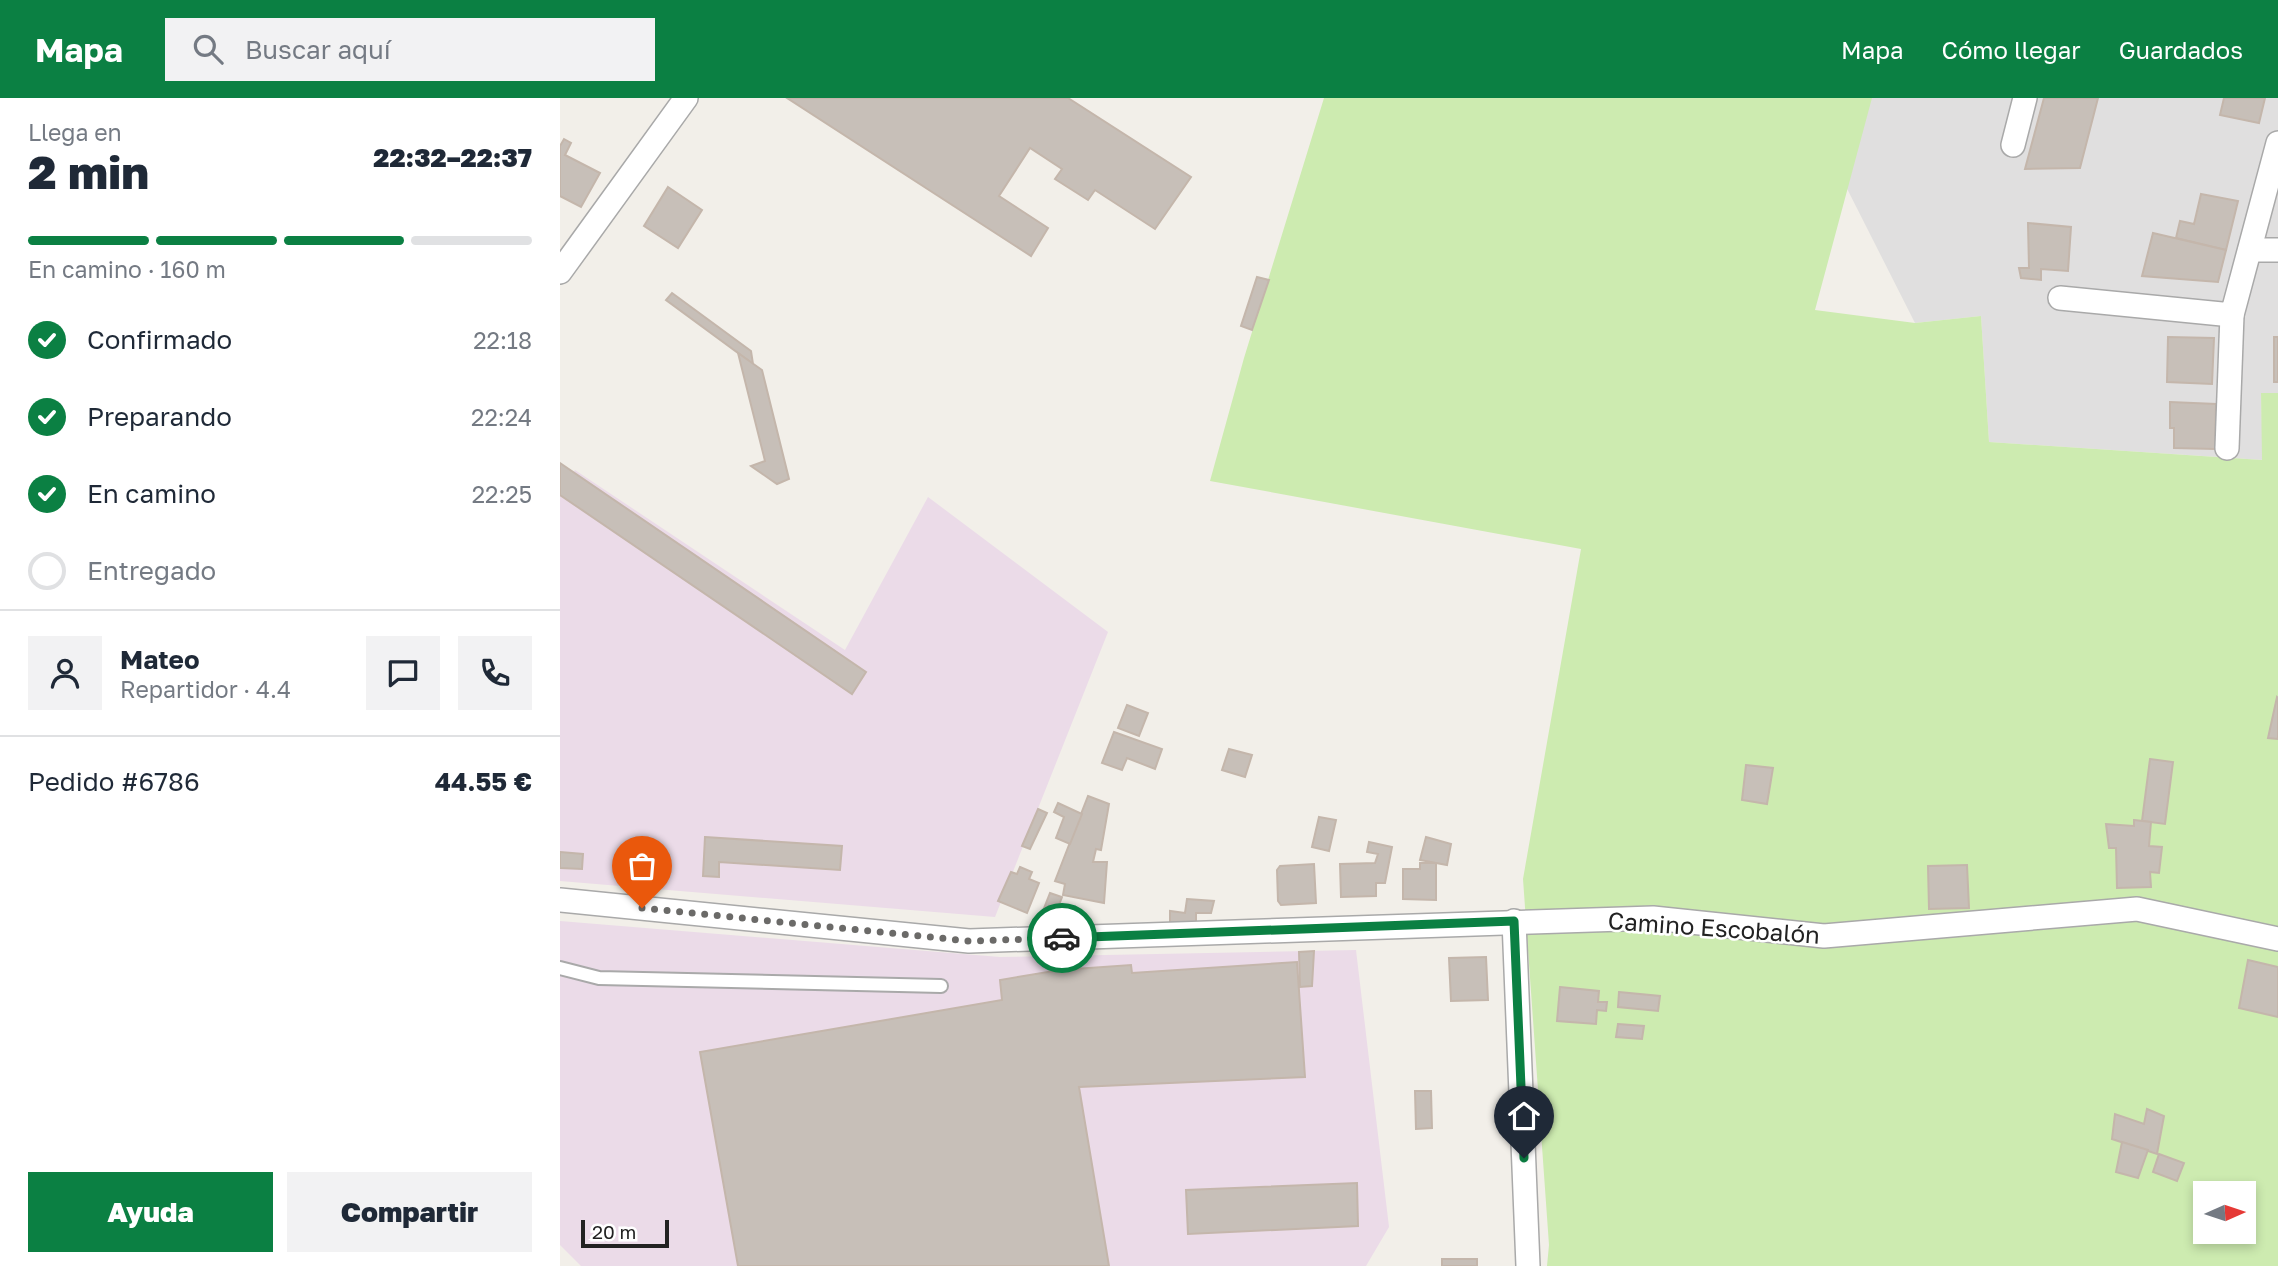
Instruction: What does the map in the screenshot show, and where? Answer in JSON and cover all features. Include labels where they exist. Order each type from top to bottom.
[{"type":"street","points":[[560,272],[687,98]]},
{"type":"street","points":[[2013,145],[2025,98]]},
{"type":"street","points":[[2227,448],[2232,315],[2278,144]]},
{"type":"street","points":[[2250,250],[2278,250]]},
{"type":"street","points":[[2060,298],[2232,315]]},
{"type":"street","name":"Camino Escobalón","points":[[560,900],[969,941],[1653,918],[1824,936],[2137,909],[2278,939]]},
{"type":"street","points":[[1514,921],[1528,1266]]},
{"type":"lane","points":[[560,968],[599,978],[941,986]]},
{"type":"shaded area","points":[[1847,98],[2278,98],[2278,393],[2261,393],[2263,460],[1989,442],[1981,316],[1915,323],[1830,155]]},
{"type":"shaded area","points":[[575,470],[845,650],[928,497],[1108,632],[995,917],[560,881],[560,491]]},
{"type":"shaded area","points":[[560,921],[1000,957],[1356,950],[1389,1227],[1366,1266],[581,1266],[560,1245]]},
{"type":"green space","points":[[1324,98],[1872,98],[1815,310],[1915,323],[1981,316],[1989,442],[2262,460],[2261,393],[2278,393],[2278,1266],[1547,1266],[1549,1245],[1523,879],[1581,549],[1210,481],[1244,358]]},
{"type":"building","points":[[787,98],[1068,98],[1191,177],[1155,229],[1095,190],[1088,200],[1055,179],[1062,169],[1030,148],[999,196],[1048,228],[1031,256]]},
{"type":"building","points":[[2044,98],[2098,98],[2080,168],[2025,169]]},
{"type":"building","points":[[2224,98],[2265,98],[2259,123],[2220,115]]},
{"type":"building","points":[[564,139],[571,143],[565,155],[600,173],[581,207],[560,196],[560,146]]},
{"type":"building","points":[[668,187],[702,210],[678,248],[644,226]]},
{"type":"building","points":[[2201,194],[2238,201],[2226,250],[2176,238],[2180,221],[2194,224]]},
{"type":"building","points":[[2028,223],[2071,227],[2068,271],[2041,269],[2041,280],[2021,278],[2019,268],[2029,268]]},
{"type":"building","points":[[2153,233],[2226,250],[2218,282],[2142,276]]},
{"type":"building","points":[[1257,277],[1269,280],[1252,330],[1241,326]]},
{"type":"building","points":[[672,293],[751,351],[753,364],[666,300]]},
{"type":"building","points":[[2168,337],[2214,338],[2212,384],[2167,382]]},
{"type":"building","points":[[2274,337],[2278,337],[2278,382],[2274,382]]},
{"type":"building","points":[[738,353],[762,370],[789,479],[777,484],[751,466],[765,461]]},
{"type":"building","points":[[2170,402],[2216,404],[2215,449],[2174,448],[2174,428],[2170,428]]},
{"type":"building","points":[[560,463],[866,672],[852,694],[560,495]]},
{"type":"building","points":[[2278,698],[2278,739],[2268,738]]},
{"type":"building","points":[[1127,705],[1148,713],[1139,736],[1118,728]]},
{"type":"building","points":[[1114,732],[1162,749],[1155,769],[1127,758],[1122,770],[1102,763]]},
{"type":"building","points":[[1229,749],[1252,755],[1245,777],[1222,770]]},
{"type":"building","points":[[2150,759],[2173,762],[2165,824],[2142,821]]},
{"type":"building","points":[[1746,765],[1773,768],[1767,804],[1742,800]]},
{"type":"building","points":[[1088,796],[1109,804],[1101,850],[1096,849],[1093,862],[1107,862],[1104,903],[1063,895],[1065,884],[1055,881]]},
{"type":"building","points":[[1058,803],[1082,814],[1070,844],[1056,838],[1064,817],[1054,812]]},
{"type":"building","points":[[1038,809],[1047,813],[1030,849],[1022,846]]},
{"type":"building","points":[[1319,817],[1336,820],[1329,851],[1312,847]]},
{"type":"building","points":[[2134,820],[2151,822],[2149,846],[2162,847],[2159,873],[2150,872],[2151,887],[2117,888],[2116,848],[2109,848],[2106,824],[2134,826]]},
{"type":"building","points":[[705,837],[842,846],[840,870],[719,862],[719,877],[703,876]]},
{"type":"building","points":[[1426,837],[1451,844],[1447,865],[1420,860]]},
{"type":"building","points":[[1369,842],[1392,847],[1385,883],[1376,883],[1376,896],[1341,897],[1340,864],[1375,863],[1378,854],[1367,852]]},
{"type":"building","points":[[560,852],[583,854],[582,869],[560,868]]},
{"type":"building","points":[[1420,863],[1436,863],[1436,900],[1403,899],[1403,869],[1420,869]]},
{"type":"building","points":[[1314,864],[1316,903],[1281,905],[1278,901],[1277,870],[1280,866]]},
{"type":"building","points":[[1967,865],[1969,908],[1929,909],[1928,866]]},
{"type":"building","points":[[1020,867],[1032,872],[1029,879],[1039,883],[1027,913],[998,901],[1011,872],[1017,874]]},
{"type":"building","points":[[1050,893],[1062,897],[1055,915],[1043,911]]},
{"type":"building","points":[[1187,899],[1214,901],[1211,913],[1196,913],[1196,924],[1170,924],[1170,911],[1185,913]]},
{"type":"building","points":[[1314,951],[1312,986],[1300,987],[1299,952]]},
{"type":"building","points":[[1486,957],[1488,1000],[1451,1001],[1449,958]]},
{"type":"building","points":[[2248,960],[2278,967],[2278,1017],[2239,1008]]},
{"type":"building","points":[[1297,962],[1305,1077],[1079,1087],[1109,1266],[738,1266],[700,1052],[1002,1000],[1000,980],[1060,970],[1131,965],[1132,973]]},
{"type":"building","points":[[1560,987],[1599,991],[1598,1002],[1607,1002],[1606,1011],[1597,1010],[1596,1024],[1557,1021]]},
{"type":"building","points":[[1619,992],[1660,996],[1658,1011],[1618,1007]]},
{"type":"building","points":[[1618,1024],[1644,1026],[1642,1039],[1616,1037]]},
{"type":"building","points":[[1415,1091],[1431,1091],[1432,1128],[1416,1129]]},
{"type":"building","points":[[2147,1109],[2164,1116],[2157,1154],[2112,1139],[2115,1114],[2144,1124]]},
{"type":"building","points":[[2122,1142],[2148,1150],[2138,1178],[2116,1172]]},
{"type":"building","points":[[2159,1154],[2184,1163],[2177,1181],[2153,1172]]},
{"type":"building","points":[[1357,1183],[1358,1226],[1188,1234],[1186,1190]]},
{"type":"building","points":[[1442,1259],[1477,1259],[1477,1266],[1442,1266]]},
{"type":"way so far","points":[[642,908],[969,941],[1062,938]]},
{"type":"route","points":[[1062,938],[1514,921],[1524,1158]]}]
